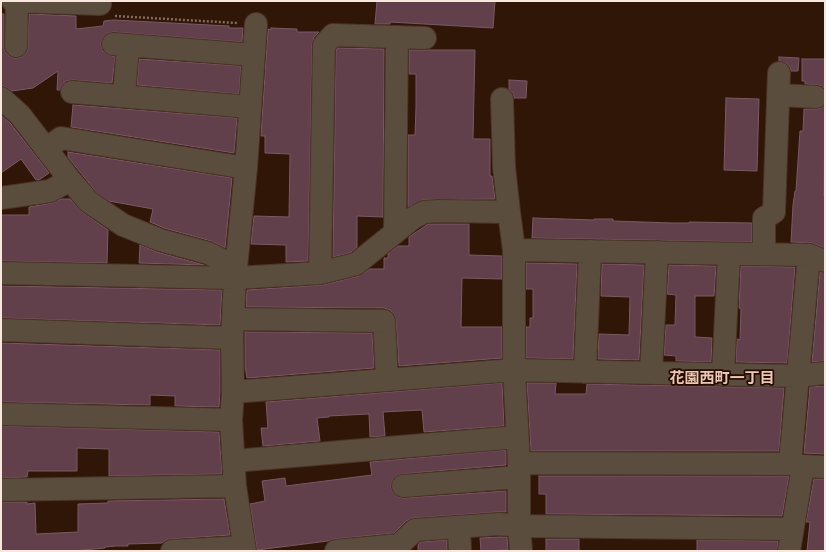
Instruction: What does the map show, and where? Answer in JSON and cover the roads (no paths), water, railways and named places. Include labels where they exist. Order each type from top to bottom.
[{"type":"street","points":[[13,1],[100,2]]},
{"type":"street","points":[[16,46],[17,1]]},
{"type":"street","points":[[172,551],[244,549],[235,486],[231,420],[233,392],[233,329],[256,24]]},
{"type":"street","points":[[320,273],[324,45],[333,35],[425,38]]},
{"type":"street","points":[[395,232],[397,38]]},
{"type":"street","points":[[124,96],[121,44],[254,55]]},
{"type":"street","points":[[764,254],[764,218],[774,212],[779,73]]},
{"type":"street","points":[[72,92],[250,107]]},
{"type":"street","points":[[778,95],[816,97]]},
{"type":"street","points":[[1,98],[20,115],[70,180],[89,202],[123,225],[160,240],[208,253],[222,260],[236,278]]},
{"type":"street","points":[[502,99],[504,167],[514,250],[514,370],[518,437],[519,526],[521,551]]},
{"type":"street","points":[[46,149],[60,138],[246,168]]},
{"type":"street","points":[[1,198],[50,190],[70,180]]},
{"type":"street","points":[[1,273],[236,278],[320,273],[356,264],[413,218],[424,212],[439,210],[509,212]]},
{"type":"street","points":[[514,250],[764,254],[817,258],[798,376],[796,465],[792,529],[789,551]]},
{"type":"street","points":[[586,372],[590,251]]},
{"type":"street","points":[[651,373],[657,252]]},
{"type":"street","points":[[723,374],[729,254]]},
{"type":"street","points":[[1,330],[233,329],[384,321],[387,380]]},
{"type":"street","points":[[233,392],[514,370],[798,376],[825,373]]},
{"type":"street","points":[[1,414],[231,420]]},
{"type":"street","points":[[234,461],[518,437]]},
{"type":"street","points":[[404,486],[519,470],[796,465],[825,467]]},
{"type":"street","points":[[1,490],[235,486]]},
{"type":"street","points":[[336,551],[410,543],[415,530],[498,524],[519,526],[792,529]]},
{"type":"street","points":[[459,527],[460,551]]},
{"type":"district","name":"花園西町一丁目","points":[[722,379]]}]
